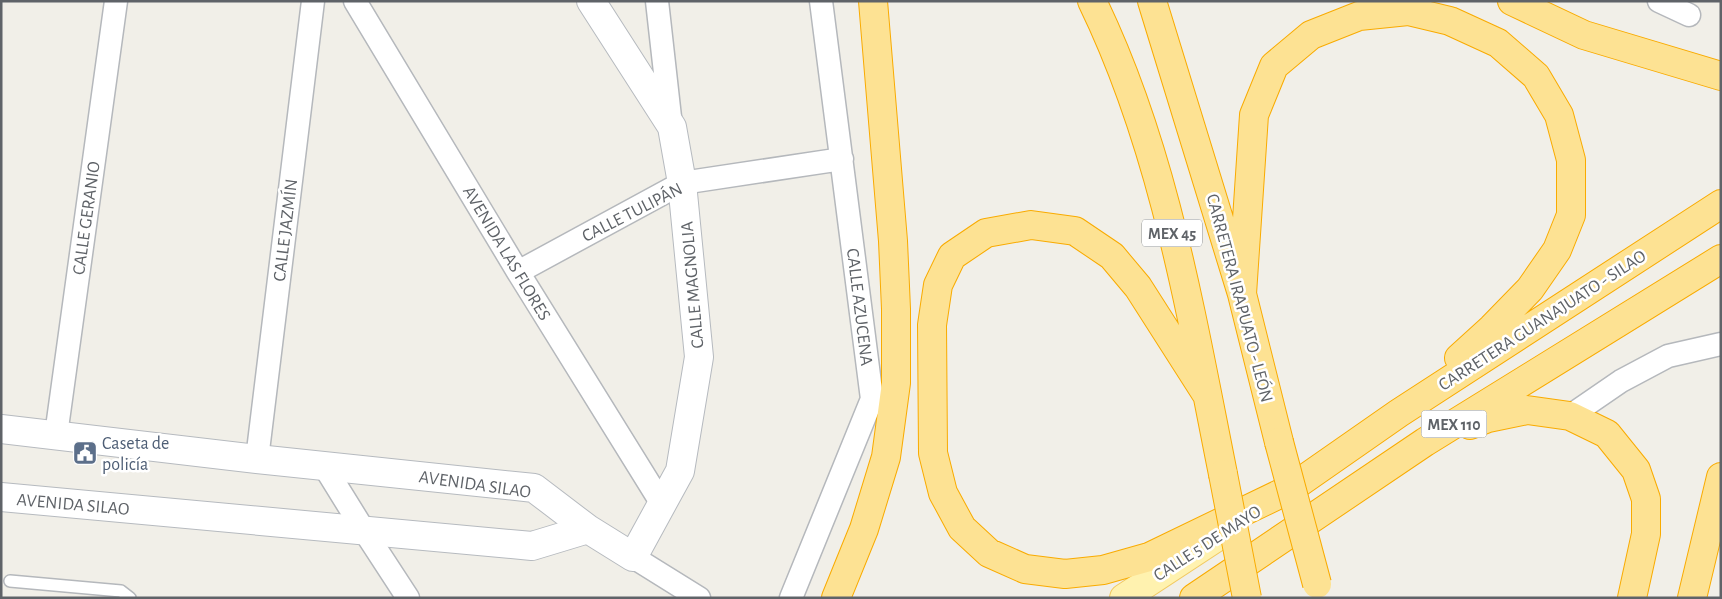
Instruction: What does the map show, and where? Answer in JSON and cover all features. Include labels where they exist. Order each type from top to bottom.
[{"type":"highway","points":[[836,598],[864,529],[886,456],[896,383],[896,309],[893,241],[873,1]]},
{"type":"highway","name":"MEX 45","points":[[1092,1],[1111,40],[1150,150],[1175,244],[1208,395],[1247,598]]},
{"type":"highway","name":"CARRETERA IRAPUATO - LEÓN","points":[[1152,1],[1242,294],[1319,591]]},
{"type":"highway","points":[[1512,1],[1584,35],[1721,76]]},
{"type":"highway","points":[[1242,294],[1254,115],[1274,66],[1311,35],[1360,16],[1408,11],[1450,21],[1498,43],[1536,76],[1559,115],[1571,160],[1570,215],[1557,250],[1530,289],[1492,328],[1399,413]]},
{"type":"highway","name":"CARRETERA GUANAJUATO - SILAO","points":[[1208,395],[1138,287],[1112,256],[1075,231],[1031,225],[986,233],[952,256],[938,285],[932,325],[933,453],[943,493],[962,528],[989,553],[1025,569],[1065,574],[1103,570],[1148,557],[1290,489],[1399,413],[1721,204]]},
{"type":"highway","name":"MEX 110","points":[[1194,598],[1425,442],[1721,259]]},
{"type":"highway","points":[[1425,442],[1488,418],[1527,410],[1570,416],[1607,434],[1636,470],[1646,499],[1646,534],[1632,598]]},
{"type":"highway","points":[[1692,598],[1721,477]]},
{"type":"main road","name":"CALLE 5 DE MAYO","points":[[1124,598],[1290,489]]},
{"type":"street","name":"CALLE GERANIO","points":[[56,435],[116,1]]},
{"type":"street","name":"CALLE JAZMÍN","points":[[257,459],[313,1]]},
{"type":"street","name":"AVENIDA LAS FLORES","points":[[355,1],[518,272],[662,504]]},
{"type":"street","points":[[591,1],[672,127]]},
{"type":"street","name":"CALLE MAGNOLIA","points":[[633,557],[680,471],[699,357],[682,183],[672,127],[658,1]]},
{"type":"street","name":"CALLE AZUCENA","points":[[791,598],[872,398],[822,1]]},
{"type":"street","points":[[1659,1],[1689,15]]},
{"type":"street","name":"CALLE TULIPÁN","points":[[518,272],[682,183],[842,158]]},
{"type":"street","points":[[1570,416],[1621,382],[1668,356],[1721,344]]},
{"type":"street","name":"AVENIDA SILAO","points":[[1,429],[257,459],[534,488],[588,529]]},
{"type":"street","points":[[324,466],[408,598]]},
{"type":"street","name":"AVENIDA SILAO","points":[[1,497],[532,546],[588,529]]},
{"type":"street","points":[[588,529],[699,598]]},
{"type":"lane","points":[[10,581],[121,591],[130,598]]},
{"type":"place","name":"Caseta de policía","points":[[85,453]]}]
